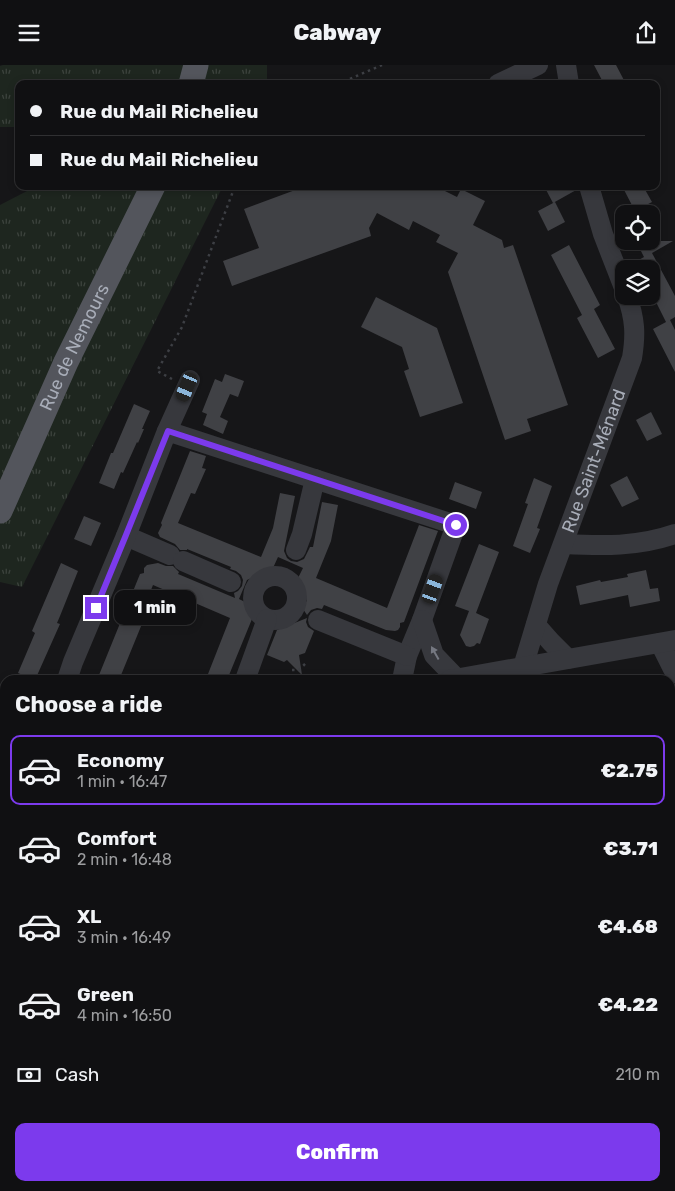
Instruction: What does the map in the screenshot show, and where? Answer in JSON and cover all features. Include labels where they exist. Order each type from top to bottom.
[{"type":"main road","points":[[191,80],[196,65]]},
{"type":"main road","name":"Rue de Nemours","points":[[0,511],[66,363],[151,190]]},
{"type":"street","points":[[506,80],[538,65]]},
{"type":"street","points":[[566,65],[569,80]]},
{"type":"street","points":[[590,190],[603,234],[615,265]]},
{"type":"street","name":"Rue Saint-Ménard","points":[[523,667],[548,584],[632,358],[635,342],[635,324],[630,305]]},
{"type":"street","points":[[69,675],[189,383]]},
{"type":"street","points":[[168,431],[456,525],[407,656],[403,675]]},
{"type":"street","points":[[311,617],[297,603],[297,595],[291,583],[291,564],[302,534],[315,479]]},
{"type":"street","points":[[564,544],[621,545],[675,534]]},
{"type":"street","points":[[126,535],[243,587],[253,598],[257,611],[267,619],[279,620],[290,614],[311,617],[407,656]]},
{"type":"street","points":[[243,587],[258,585],[270,577],[278,577],[291,564]]},
{"type":"street","points":[[247,675],[267,619]]},
{"type":"street","points":[[422,620],[434,655],[451,675]]},
{"type":"street","points":[[536,625],[568,659]]},
{"type":"street","points":[[497,675],[523,667],[668,641],[675,673]]},
{"type":"path","points":[[347,80],[382,65]]},
{"type":"path","points":[[189,383],[158,371],[182,327],[233,190]]},
{"type":"path","points":[[292,670],[299,670],[306,663]]},
{"type":"green space","points":[[267,65],[267,80],[15,80],[15,127],[0,127],[0,66]]},
{"type":"green space","points":[[29,190],[221,190],[22,587],[0,582],[0,205]]},
{"type":"building","points":[[594,65],[616,65],[624,80],[602,80]]},
{"type":"building","points":[[295,190],[443,190],[457,197],[460,190],[463,190],[485,201],[473,225],[502,240],[504,248],[513,245],[568,405],[527,419],[531,431],[505,440],[448,272],[458,253],[436,242],[440,235],[413,221],[409,230],[377,213],[369,228],[371,236],[232,286],[223,261],[259,248],[244,209]]},
{"type":"building","points":[[546,190],[576,190],[553,203]]},
{"type":"building","points":[[624,190],[645,190],[652,202],[646,205],[632,205]]},
{"type":"building","points":[[555,202],[565,222],[548,231],[538,211]]},
{"type":"building","points":[[660,241],[673,241],[660,248]]},
{"type":"building","points":[[569,245],[600,305],[594,309],[615,349],[598,358],[577,318],[582,315],[551,255]]},
{"type":"building","points":[[640,250],[657,250],[652,253],[656,260],[639,260],[644,257]]},
{"type":"building","points":[[660,268],[675,296],[675,317],[670,320],[675,330],[675,372],[653,329],[666,322],[658,305],[660,305]]},
{"type":"building","points":[[376,297],[437,328],[463,403],[420,417],[404,371],[409,369],[402,347],[361,327]]},
{"type":"building","points":[[225,374],[244,381],[238,397],[230,394],[220,417],[228,421],[223,434],[203,425],[207,414],[202,412],[215,379],[222,382]]},
{"type":"building","points":[[134,404],[150,411],[138,443],[123,473],[121,472],[114,489],[99,483]]},
{"type":"building","points":[[651,412],[662,434],[647,441],[636,420]]},
{"type":"building","points":[[190,451],[206,456],[202,468],[206,469],[195,494],[191,493],[178,523],[261,557],[273,528],[280,493],[295,496],[284,551],[287,558],[291,561],[297,562],[304,559],[310,547],[313,547],[322,502],[338,505],[331,541],[316,578],[387,608],[419,525],[438,531],[404,622],[400,623],[398,630],[386,630],[324,605],[322,609],[311,610],[307,615],[301,606],[307,601],[298,578],[303,568],[278,557],[273,568],[247,580],[239,599],[245,602],[252,619],[229,675],[208,674],[230,618],[153,585],[140,617],[144,619],[121,675],[99,675],[140,574],[144,573],[144,568],[147,565],[158,563],[173,566],[179,572],[178,574],[235,598],[234,593],[242,586],[243,580],[241,575],[230,569],[231,567],[187,549],[180,550],[175,544],[160,537],[158,533],[162,525],[161,523]]},
{"type":"building","points":[[627,476],[639,499],[622,507],[610,485]]},
{"type":"building","points":[[534,478],[552,486],[537,528],[540,529],[530,553],[513,546],[528,504],[525,503]]},
{"type":"building","points":[[455,482],[482,492],[476,509],[449,499]]},
{"type":"building","points":[[84,516],[101,523],[91,546],[74,539]]},
{"type":"building","points":[[479,544],[499,552],[476,613],[489,619],[480,644],[477,643],[470,647],[466,646],[460,635],[469,611],[455,606]]},
{"type":"building","points":[[61,563],[78,571],[57,623],[60,624],[37,675],[23,675],[18,673],[35,633],[32,631]]},
{"type":"building","points":[[646,570],[650,589],[658,588],[660,601],[630,607],[628,595],[580,605],[576,586],[600,580],[601,582],[628,577],[627,574]]},
{"type":"building","points":[[307,618],[308,627],[314,631],[305,653],[299,655],[302,675],[287,660],[284,662],[267,655],[277,630]]},
{"type":"route","points":[[96,608],[168,431],[456,525]]}]
